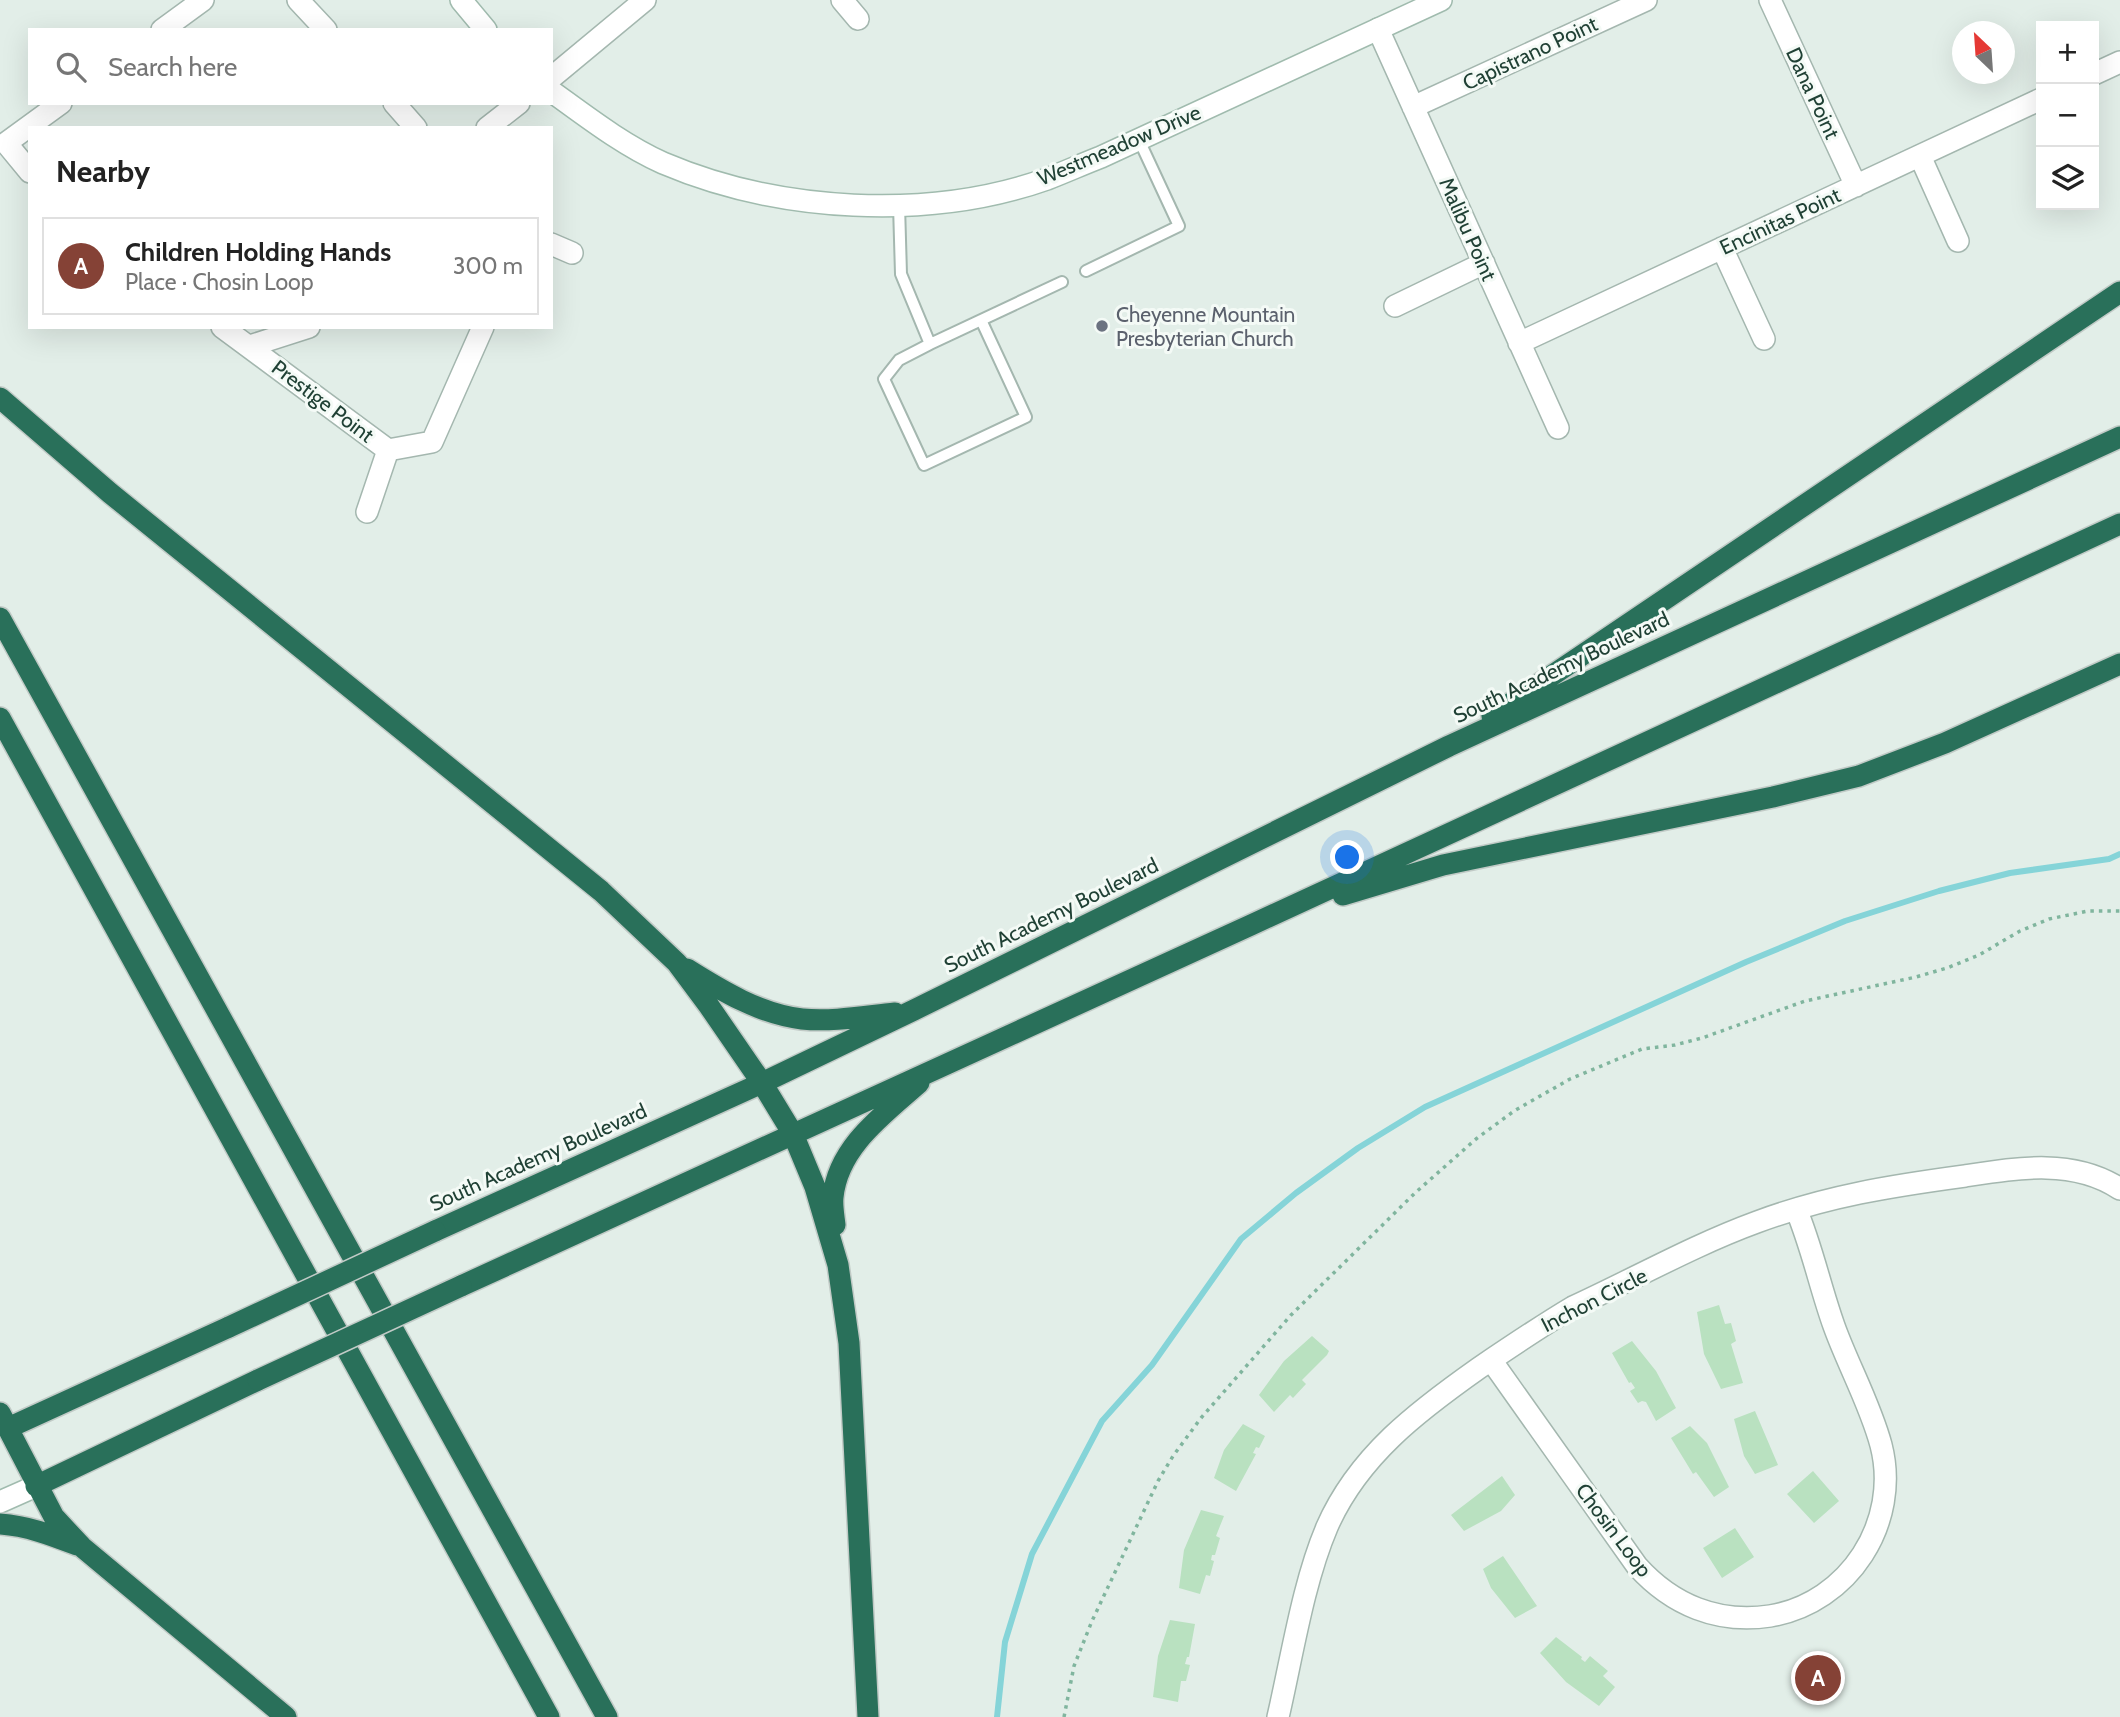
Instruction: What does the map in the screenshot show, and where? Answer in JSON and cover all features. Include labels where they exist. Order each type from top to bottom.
[{"type":"highway","points":[[1449,746],[2120,292]]},
{"type":"highway","points":[[0,398],[110,493],[601,891],[677,963],[762,1083],[793,1134],[815,1187],[838,1265]]},
{"type":"highway","name":"South Academy Boulevard","points":[[3,1425],[229,1327],[762,1083],[1449,746],[2120,437]]},
{"type":"highway","points":[[36,1486],[461,1286],[2120,524]]},
{"type":"highway","points":[[0,618],[607,1717]]},
{"type":"highway","points":[[1251,925],[1443,865],[1773,797],[1859,776],[1945,743],[2120,664]]},
{"type":"highway","points":[[0,718],[549,1717]]},
{"type":"highway","points":[[677,963],[738,998],[769,1012],[802,1019],[846,1019],[914,1010]]},
{"type":"highway","points":[[868,1717],[849,1343],[832,1198],[839,1169],[858,1139],[934,1069]]},
{"type":"highway","points":[[3,1425],[54,1517],[82,1547],[286,1717]]},
{"type":"highway","points":[[0,1524],[42,1531],[82,1547]]},
{"type":"street","points":[[165,28],[203,0]]},
{"type":"street","points":[[298,0],[324,28]]},
{"type":"street","points":[[461,0],[484,28]]},
{"type":"street","points":[[553,76],[645,0]]},
{"type":"street","points":[[842,0],[858,19]]},
{"type":"street","name":"Westmeadow Drive","points":[[553,93],[615,136],[662,162],[731,186],[794,200],[861,206],[929,203],[988,194],[1045,180],[1139,140],[1441,0]]},
{"type":"street","name":"Capistrano Point","points":[[1413,107],[1646,0]]},
{"type":"street","name":"Dana Point","points":[[1770,0],[1856,186]]},
{"type":"street","name":"Malibu Point","points":[[1378,29],[1558,428]]},
{"type":"street","points":[[2099,72],[2119,64]]},
{"type":"street","name":"Encinitas Point","points":[[1519,343],[2036,101]]},
{"type":"street","points":[[29,126],[58,105]]},
{"type":"street","points":[[396,105],[414,126]]},
{"type":"street","points":[[490,126],[516,105]]},
{"type":"street","points":[[28,127],[6,143],[28,170]]},
{"type":"street","points":[[1920,156],[1958,241]]},
{"type":"street","points":[[553,245],[572,253]]},
{"type":"street","points":[[1722,248],[1764,340]]},
{"type":"street","points":[[1395,306],[1484,263]]},
{"type":"street","name":"Prestige Point","points":[[225,329],[388,450],[432,442],[482,329]]},
{"type":"street","points":[[250,346],[303,329]]},
{"type":"street","points":[[366,512],[388,450]]},
{"type":"street","name":"Inchon Circle","points":[[1278,1717],[1318,1551],[1336,1509],[1363,1466],[1398,1429],[1491,1360],[1573,1307],[1739,1229],[1796,1209],[1878,1188],[2020,1168],[2073,1170],[2120,1189]]},
{"type":"street","name":"Chosin Loop","points":[[1491,1360],[1637,1566],[1663,1591],[1697,1610],[1735,1618],[1773,1615],[1811,1602],[1841,1581],[1864,1553],[1879,1522],[1885,1475],[1881,1444],[1835,1328],[1796,1209]]},
{"type":"street","points":[[0,1502],[36,1486]]},
{"type":"lane","points":[[1086,271],[1179,226],[1139,140]]},
{"type":"lane","points":[[899,205],[901,274],[930,344]]},
{"type":"lane","points":[[981,320],[1027,417],[924,465],[884,379],[899,360],[930,344],[981,320],[1062,282]]},
{"type":"path","points":[[1064,1717],[1074,1666],[1092,1621],[1158,1481],[1173,1456],[1201,1418],[1291,1315],[1415,1193],[1476,1139],[1514,1111],[1570,1079],[1642,1049],[1702,1038],[1805,1001],[1947,968],[1979,955],[2020,931],[2049,919],[2088,911],[2120,911]]},
{"type":"green space","points":[[1719,1305],[1725,1324],[1731,1323],[1736,1341],[1731,1344],[1743,1383],[1721,1389],[1704,1354],[1697,1312]]},
{"type":"green space","points":[[1312,1336],[1329,1351],[1327,1355],[1302,1380],[1306,1384],[1293,1398],[1290,1395],[1274,1412],[1259,1395],[1284,1361]]},
{"type":"green space","points":[[1632,1341],[1656,1371],[1676,1408],[1656,1421],[1646,1402],[1638,1403],[1630,1391],[1635,1388],[1629,1383],[1612,1353]]},
{"type":"green space","points":[[1755,1411],[1778,1465],[1755,1474],[1744,1456],[1734,1419]]},
{"type":"green space","points":[[1243,1424],[1265,1436],[1259,1448],[1256,1447],[1253,1453],[1256,1454],[1236,1491],[1214,1478],[1224,1450]]},
{"type":"green space","points":[[1690,1426],[1707,1443],[1729,1487],[1714,1497],[1696,1472],[1693,1474],[1671,1438]]},
{"type":"green space","points":[[1813,1471],[1839,1501],[1814,1523],[1787,1494]]},
{"type":"green space","points":[[1502,1476],[1515,1495],[1501,1511],[1464,1531],[1451,1515]]},
{"type":"green space","points":[[1201,1510],[1224,1516],[1216,1536],[1220,1538],[1215,1555],[1212,1555],[1211,1560],[1214,1561],[1210,1576],[1206,1575],[1200,1594],[1179,1588],[1184,1550]]},
{"type":"green space","points":[[1735,1528],[1754,1557],[1722,1578],[1703,1548]]},
{"type":"green space","points":[[1503,1556],[1537,1606],[1515,1618],[1491,1588],[1483,1569]]},
{"type":"green space","points":[[1170,1620],[1195,1624],[1189,1657],[1185,1664],[1190,1665],[1186,1681],[1181,1681],[1178,1702],[1153,1697],[1158,1656]]},
{"type":"green space","points":[[1556,1637],[1585,1662],[1590,1656],[1608,1671],[1603,1676],[1615,1687],[1599,1706],[1566,1682],[1540,1653]]},
{"type":"waterway","points":[[997,1717],[1005,1642],[1032,1554],[1102,1421],[1152,1365],[1241,1239],[1296,1193],[1358,1148],[1425,1107],[1746,962],[1845,921],[1939,891],[2010,873],[2109,859],[2120,854]]},
{"type":"place","name":"Cheyenne Mountain Presbyterian Church","points":[[1102,326]]},
{"type":"place","name":"Children Holding Hands","points":[[1818,1678]]}]
